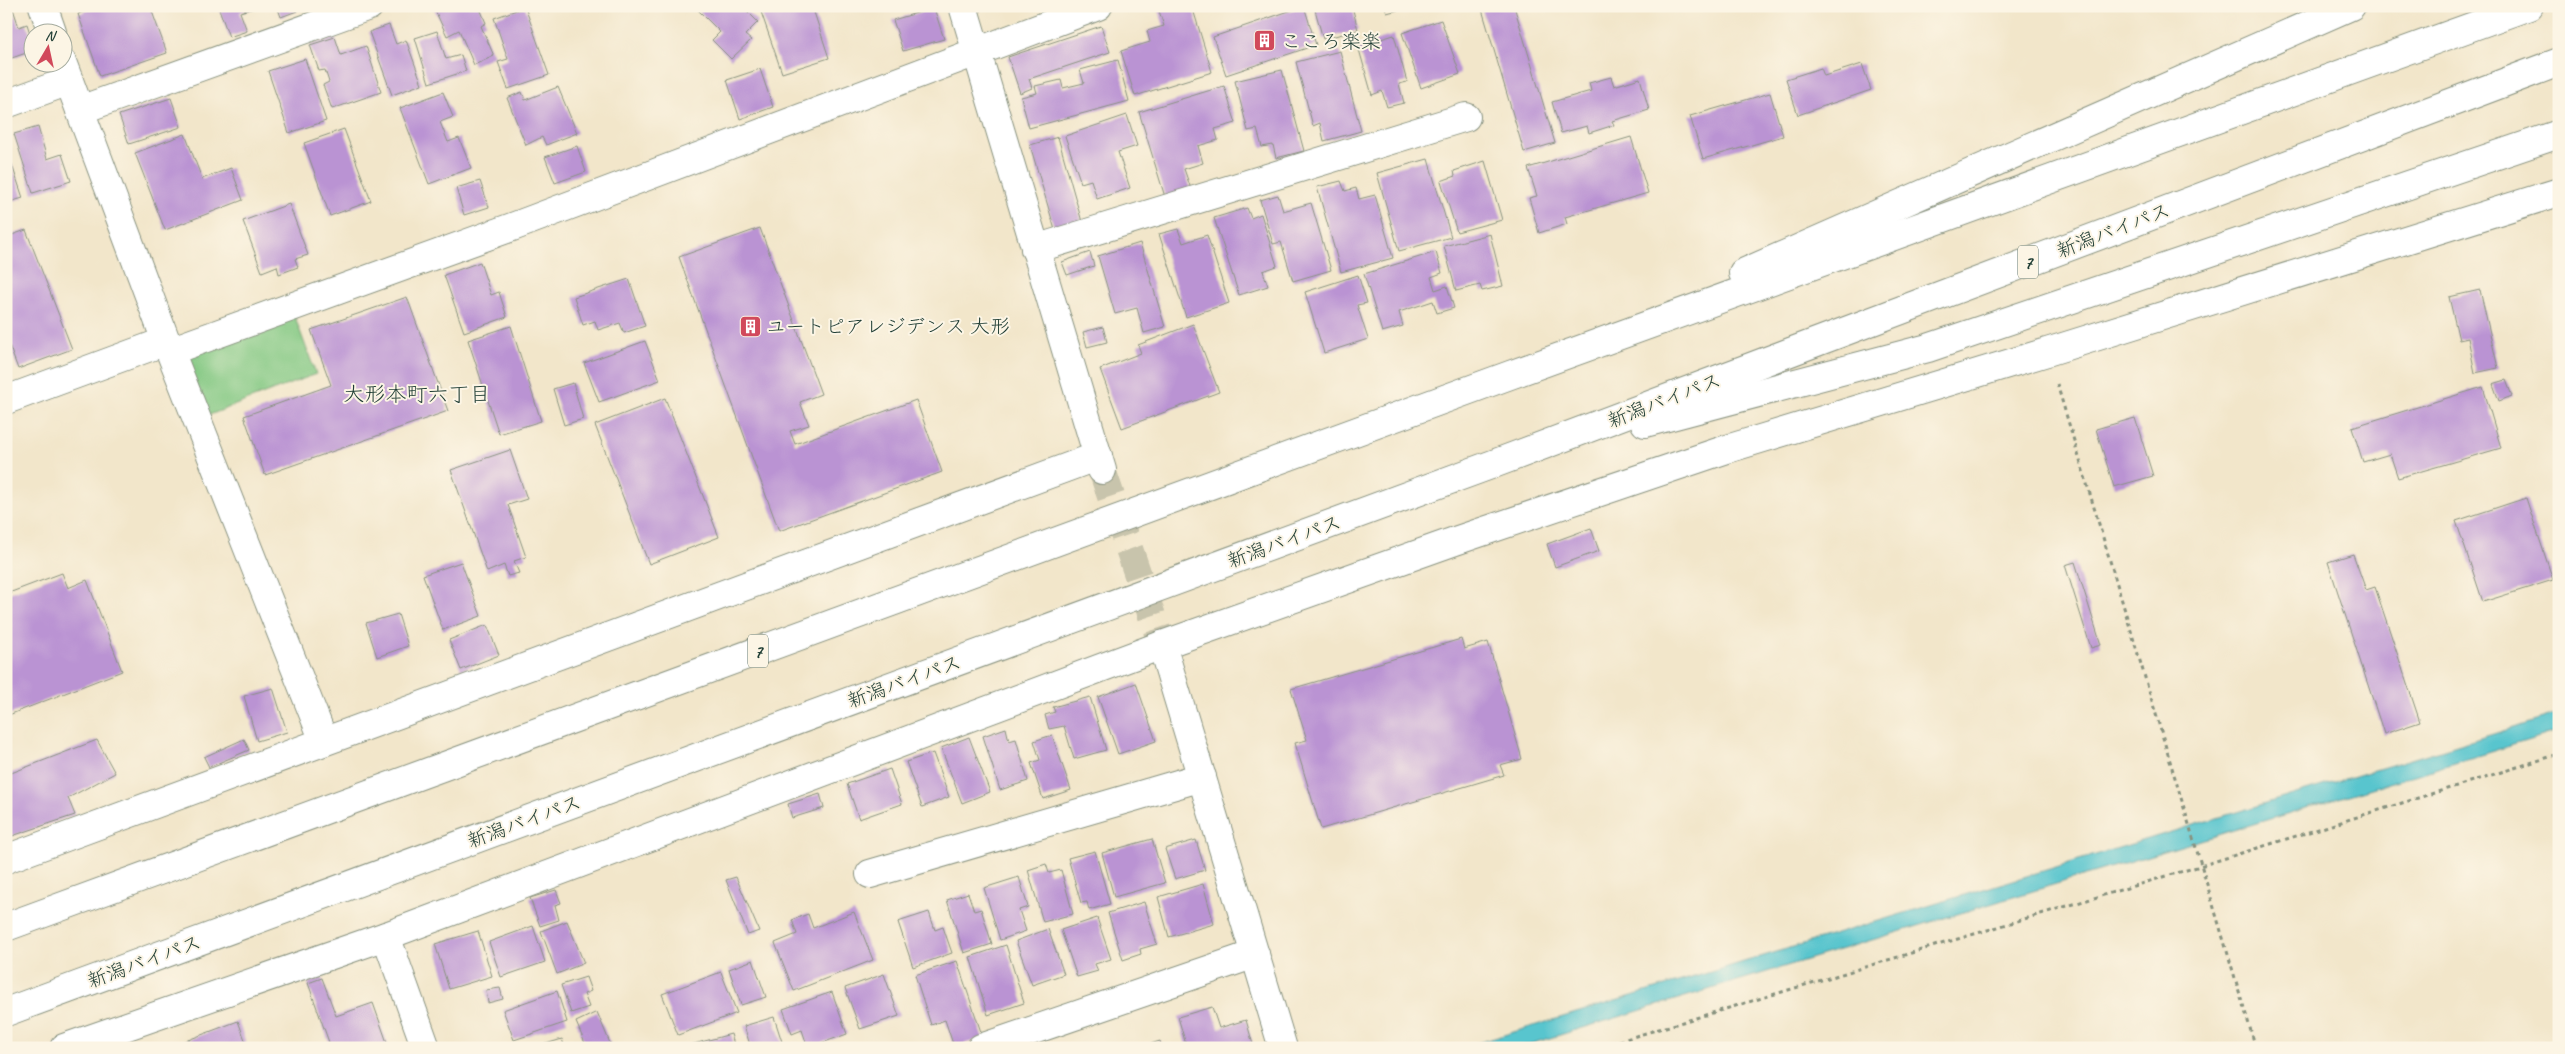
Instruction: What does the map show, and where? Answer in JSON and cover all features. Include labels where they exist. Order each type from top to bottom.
[{"type":"main road","points":[[43,6],[49,22]]},
{"type":"main road","points":[[80,110],[369,6]]},
{"type":"main road","points":[[6,859],[324,741],[1100,463],[963,6]]},
{"type":"main road","points":[[6,400],[515,226],[1098,6]]},
{"type":"main road","points":[[1510,374],[2350,6]]},
{"type":"main road","name":"7","points":[[6,927],[1510,374],[2529,6]]},
{"type":"main road","name":"新潟バイパス","points":[[6,1012],[1496,463],[2559,62]]},
{"type":"main road","points":[[6,104],[66,72],[168,346],[324,741]]},
{"type":"main road","points":[[1035,249],[1466,117]]},
{"type":"main road","points":[[1496,463],[1928,348],[2559,134]]},
{"type":"main road","points":[[64,1048],[386,936],[1162,645],[1455,541],[1727,449],[2047,352],[2559,192]]},
{"type":"main road","points":[[1162,645],[1283,1048]]},
{"type":"main road","points":[[870,874],[1202,777]]},
{"type":"main road","points":[[386,936],[426,1048]]},
{"type":"main road","points":[[981,1048],[1255,954]]},
{"type":"path","points":[[2047,352],[2256,1048]]},
{"type":"path","points":[[1596,1048],[2200,866],[2559,754]]},
{"type":"green space","points":[[293,312],[316,374],[199,419],[175,353]]},
{"type":"water","points":[[2559,714],[2559,731],[1517,1048],[1461,1048]]},
{"type":"building","points":[[6,6],[12,6],[19,27],[22,26],[22,54],[6,60]]},
{"type":"building","points":[[99,6],[150,6],[167,53],[100,76],[78,14]]},
{"type":"building","points":[[218,6],[258,7],[240,12],[247,31],[229,37]]},
{"type":"building","points":[[277,6],[296,6],[297,11],[281,17]]},
{"type":"building","points":[[433,6],[479,6],[486,23],[481,26],[494,56],[474,65],[459,30],[447,36]]},
{"type":"building","points":[[702,6],[745,6],[744,8],[758,22],[745,35],[751,40],[731,59],[712,40],[720,32],[698,10]]},
{"type":"building","points":[[759,6],[812,6],[829,58],[782,73]]},
{"type":"building","points":[[1163,6],[1192,6],[1212,72],[1135,96],[1121,51],[1150,42],[1147,31],[1164,26],[1158,8]]},
{"type":"building","name":"こころ楽楽","points":[[1304,6],[1316,45],[1226,75],[1213,37]]},
{"type":"building","points":[[1314,6],[1352,6],[1358,30],[1323,39]]},
{"type":"building","points":[[1385,6],[1409,6],[1409,7],[1387,13]]},
{"type":"building","points":[[1481,6],[1514,6],[1555,143],[1524,152]]},
{"type":"building","points":[[525,7],[549,75],[508,89],[498,62],[508,59],[494,18]]},
{"type":"building","points":[[934,8],[944,39],[903,51],[893,20]]},
{"type":"building","points":[[1441,20],[1460,74],[1421,88],[1402,33]]},
{"type":"building","points":[[389,25],[396,44],[406,40],[422,84],[392,95],[369,32]]},
{"type":"building","points":[[1101,26],[1110,52],[1029,79],[1032,88],[1020,93],[1008,57]]},
{"type":"building","points":[[437,31],[446,59],[461,55],[466,71],[429,83],[415,38]]},
{"type":"building","points":[[1394,35],[1407,82],[1399,84],[1404,103],[1387,107],[1382,91],[1372,95],[1358,46]]},
{"type":"building","points":[[335,37],[341,55],[366,46],[381,92],[332,109],[323,85],[329,82],[325,70],[319,71],[310,45]]},
{"type":"building","points":[[1340,51],[1361,131],[1324,141],[1320,123],[1313,126],[1296,62]]},
{"type":"building","points":[[305,59],[326,121],[289,133],[268,71]]},
{"type":"building","points":[[1118,60],[1129,101],[1029,128],[1021,97],[1037,93],[1035,86],[1061,80],[1063,88],[1084,83],[1080,70]]},
{"type":"building","points":[[1862,64],[1871,90],[1798,115],[1786,79],[1821,68],[1824,76]]},
{"type":"building","points":[[760,69],[773,107],[740,119],[727,80]]},
{"type":"building","points":[[1282,70],[1304,151],[1276,158],[1273,145],[1262,147],[1257,129],[1248,131],[1235,81]]},
{"type":"building","points":[[1611,77],[1614,86],[1640,78],[1649,110],[1612,121],[1614,125],[1589,133],[1587,126],[1561,133],[1552,102],[1591,91],[1589,83]]},
{"type":"building","points":[[1224,86],[1236,123],[1215,129],[1218,140],[1198,146],[1203,163],[1184,169],[1191,189],[1165,197],[1139,112]]},
{"type":"building","points":[[558,87],[577,133],[546,145],[542,137],[526,145],[507,98],[522,92],[525,100]]},
{"type":"building","points":[[443,92],[453,117],[440,122],[448,142],[459,138],[471,168],[429,184],[400,108]]},
{"type":"building","points":[[1770,93],[1783,136],[1703,159],[1690,116]]},
{"type":"building","points":[[171,98],[181,127],[129,144],[119,115]]},
{"type":"building","points":[[1127,115],[1137,146],[1118,152],[1130,188],[1097,199],[1091,180],[1081,183],[1065,136]]},
{"type":"building","points":[[38,127],[47,159],[62,154],[71,181],[33,193],[14,134]]},
{"type":"building","points":[[344,129],[371,201],[330,216],[304,143]]},
{"type":"building","points":[[185,134],[202,179],[231,168],[243,200],[165,230],[135,153]]},
{"type":"building","points":[[1058,137],[1082,222],[1055,230],[1030,145]]},
{"type":"building","points":[[1631,137],[1648,193],[1565,217],[1567,224],[1539,233],[1529,198],[1537,196],[1528,168]]},
{"type":"building","points":[[577,146],[586,172],[555,183],[545,157]]},
{"type":"building","points":[[1428,159],[1451,237],[1399,251],[1377,173]]},
{"type":"building","points":[[1485,161],[1502,220],[1457,232],[1441,181],[1455,176],[1454,171]]},
{"type":"building","points":[[11,162],[23,198],[6,203],[6,163]]},
{"type":"building","points":[[480,181],[489,207],[464,215],[456,188]]},
{"type":"building","points":[[1341,181],[1345,191],[1356,188],[1359,199],[1375,195],[1393,258],[1341,272],[1317,187]]},
{"type":"building","points":[[1278,195],[1283,211],[1311,203],[1331,270],[1293,281],[1281,242],[1273,244],[1260,200]]},
{"type":"building","points":[[289,204],[308,255],[295,259],[298,267],[279,274],[277,266],[262,272],[243,221]]},
{"type":"building","points":[[1247,208],[1251,218],[1261,214],[1277,266],[1263,271],[1268,286],[1239,295],[1214,218]]},
{"type":"building","name":"ユートピアレジデンス 大形","points":[[760,228],[821,394],[800,402],[809,425],[790,431],[795,444],[916,400],[942,472],[779,531],[679,257]]},
{"type":"building","points":[[1178,229],[1183,243],[1207,235],[1229,303],[1186,317],[1159,234]]},
{"type":"building","points":[[26,230],[72,349],[18,369],[6,337],[6,237]]},
{"type":"building","points":[[1490,234],[1503,286],[1482,291],[1480,285],[1456,291],[1444,246]]},
{"type":"building","points":[[1140,243],[1165,327],[1144,333],[1137,308],[1115,314],[1098,256]]},
{"type":"building","points":[[1090,252],[1094,266],[1067,275],[1062,262]]},
{"type":"building","points":[[1436,252],[1442,273],[1431,277],[1435,290],[1447,286],[1454,308],[1437,313],[1433,301],[1399,312],[1403,326],[1382,332],[1364,274]]},
{"type":"building","points":[[480,262],[491,295],[499,292],[507,317],[464,332],[444,275]]},
{"type":"building","points":[[1358,275],[1367,303],[1357,305],[1368,339],[1324,353],[1305,292]]},
{"type":"building","points":[[629,279],[645,326],[624,333],[620,323],[598,330],[595,321],[583,325],[574,297]]},
{"type":"building","points":[[2480,290],[2498,368],[2475,373],[2468,338],[2459,340],[2449,297]]},
{"type":"building","points":[[407,297],[448,411],[265,475],[244,416],[331,385],[311,330]]},
{"type":"building","points":[[1193,324],[1219,392],[1122,428],[1100,369],[1141,353],[1138,345]]},
{"type":"building","points":[[511,326],[541,421],[499,434],[468,340]]},
{"type":"building","points":[[1103,327],[1107,342],[1087,347],[1083,332]]},
{"type":"building","points":[[645,341],[660,380],[599,402],[584,363]]},
{"type":"building","points":[[2506,380],[2512,396],[2499,401],[2493,384]]},
{"type":"building","points":[[573,383],[583,419],[564,425],[553,389]]},
{"type":"building","points":[[2483,387],[2501,448],[2398,478],[2390,454],[2363,462],[2352,427]]},
{"type":"building","points":[[665,398],[719,537],[649,564],[595,425]]},
{"type":"building","points":[[2135,418],[2153,476],[2114,487],[2096,429]]},
{"type":"building","points":[[510,450],[527,499],[508,505],[526,557],[514,561],[519,573],[508,576],[504,565],[487,572],[451,470]]},
{"type":"building","points":[[2526,498],[2553,580],[2483,602],[2456,521]]},
{"type":"building","points":[[1591,528],[1599,551],[1555,567],[1547,544]]},
{"type":"building","points":[[2353,554],[2366,590],[2375,587],[2420,722],[2384,734],[2328,562]]},
{"type":"building","points":[[461,562],[481,616],[443,630],[423,575]]},
{"type":"building","points":[[2075,562],[2101,645],[2091,648],[2065,565]]},
{"type":"building","points":[[62,573],[68,588],[87,580],[122,671],[6,716],[6,594]]},
{"type":"building","points":[[398,614],[408,646],[377,657],[366,623]]},
{"type":"building","points":[[487,625],[499,655],[461,670],[449,640]]},
{"type":"building","points":[[1461,639],[1464,649],[1488,642],[1522,759],[1500,765],[1504,775],[1321,829],[1295,743],[1307,740],[1291,689]]},
{"type":"building","points":[[1136,683],[1156,741],[1118,754],[1098,697]]},
{"type":"building","points":[[273,688],[287,732],[257,741],[244,696]]},
{"type":"building","points":[[1090,697],[1106,750],[1074,759],[1064,726],[1049,729],[1045,715],[1055,712],[1053,707]]},
{"type":"building","points":[[1006,728],[1009,741],[1016,739],[1028,781],[1000,790],[983,736]]},
{"type":"building","points":[[1052,735],[1071,790],[1043,799],[1031,763],[1040,760],[1034,741]]},
{"type":"building","points":[[969,737],[990,792],[962,803],[941,748]]},
{"type":"building","points":[[244,739],[249,750],[209,767],[204,757]]},
{"type":"building","points":[[97,740],[115,773],[68,798],[75,815],[6,838],[6,775]]},
{"type":"building","points":[[933,753],[949,797],[922,807],[906,762]]},
{"type":"building","points":[[890,769],[902,804],[859,819],[847,784]]},
{"type":"building","points":[[820,794],[824,808],[792,818],[788,804]]},
{"type":"building","points":[[1152,839],[1165,883],[1114,897],[1102,853]]},
{"type":"building","points":[[1196,840],[1205,870],[1175,879],[1165,849]]},
{"type":"building","points":[[1095,851],[1110,904],[1089,910],[1087,902],[1081,903],[1068,858]]},
{"type":"building","points":[[1046,864],[1049,873],[1061,870],[1073,914],[1043,922],[1028,870]]},
{"type":"building","points":[[736,877],[759,931],[748,935],[726,880]]},
{"type":"building","points":[[1019,877],[1028,907],[1019,910],[1026,931],[1000,940],[984,888]]},
{"type":"building","points":[[1203,884],[1214,924],[1169,937],[1158,897]]},
{"type":"building","points":[[556,890],[561,903],[555,905],[559,920],[540,926],[530,898]]},
{"type":"building","points":[[968,893],[974,911],[981,909],[992,944],[964,953],[947,900]]},
{"type":"building","points":[[1144,902],[1157,944],[1140,949],[1141,954],[1123,960],[1108,913]]},
{"type":"building","points":[[854,912],[873,960],[794,991],[775,943],[797,934],[792,920],[808,914],[813,928]]},
{"type":"building","points":[[929,912],[935,930],[943,927],[952,953],[913,967],[898,922]]},
{"type":"building","points":[[1097,918],[1111,959],[1095,964],[1098,971],[1077,977],[1061,930]]},
{"type":"building","points":[[567,921],[584,963],[557,974],[541,931]]},
{"type":"building","points":[[533,926],[545,962],[501,977],[489,942]]},
{"type":"building","points":[[1048,929],[1064,974],[1032,985],[1016,941]]},
{"type":"building","points":[[478,931],[492,976],[449,989],[435,944]]},
{"type":"building","points":[[1006,945],[1024,1003],[988,1015],[970,957]]},
{"type":"building","points":[[753,960],[766,997],[741,1005],[729,969]]},
{"type":"building","points":[[957,961],[983,1038],[954,1047],[945,1020],[931,1025],[915,975]]},
{"type":"building","points":[[721,972],[737,1013],[678,1035],[662,994]]},
{"type":"building","points":[[884,974],[899,1016],[860,1029],[845,988]]},
{"type":"building","points":[[586,977],[591,991],[584,994],[589,1007],[571,1013],[561,985]]},
{"type":"building","points":[[322,978],[336,1016],[373,1003],[389,1048],[331,1048],[308,983]]},
{"type":"building","points":[[500,988],[503,999],[488,1003],[486,990]]},
{"type":"building","points":[[557,991],[567,1022],[514,1040],[503,1010]]},
{"type":"building","points":[[832,992],[847,1034],[808,1048],[802,1030],[792,1034],[783,1009]]},
{"type":"building","points":[[1212,1007],[1219,1028],[1246,1020],[1254,1048],[1187,1048],[1178,1017]]},
{"type":"building","points":[[597,1012],[612,1048],[587,1048],[576,1022]]},
{"type":"building","points":[[774,1017],[784,1048],[751,1048],[744,1026]]},
{"type":"building","points":[[238,1021],[248,1048],[182,1048],[180,1043]]},
{"type":"building","points":[[731,1034],[735,1048],[691,1048],[690,1045]]},
{"type":"building","points":[[562,1039],[565,1048],[536,1048],[536,1047]]},
{"type":"building","points":[[1160,1041],[1162,1048],[1141,1048],[1141,1047]]},
{"type":"tunnel","points":[[1102,470],[1162,645]]},
{"type":"place","name":"こころ楽楽","points":[[1265,41]]},
{"type":"place","name":"ユートピアレジデンス 大形","points":[[750,326]]},
{"type":"district","name":"大形本町六丁目","points":[[417,394]]}]
